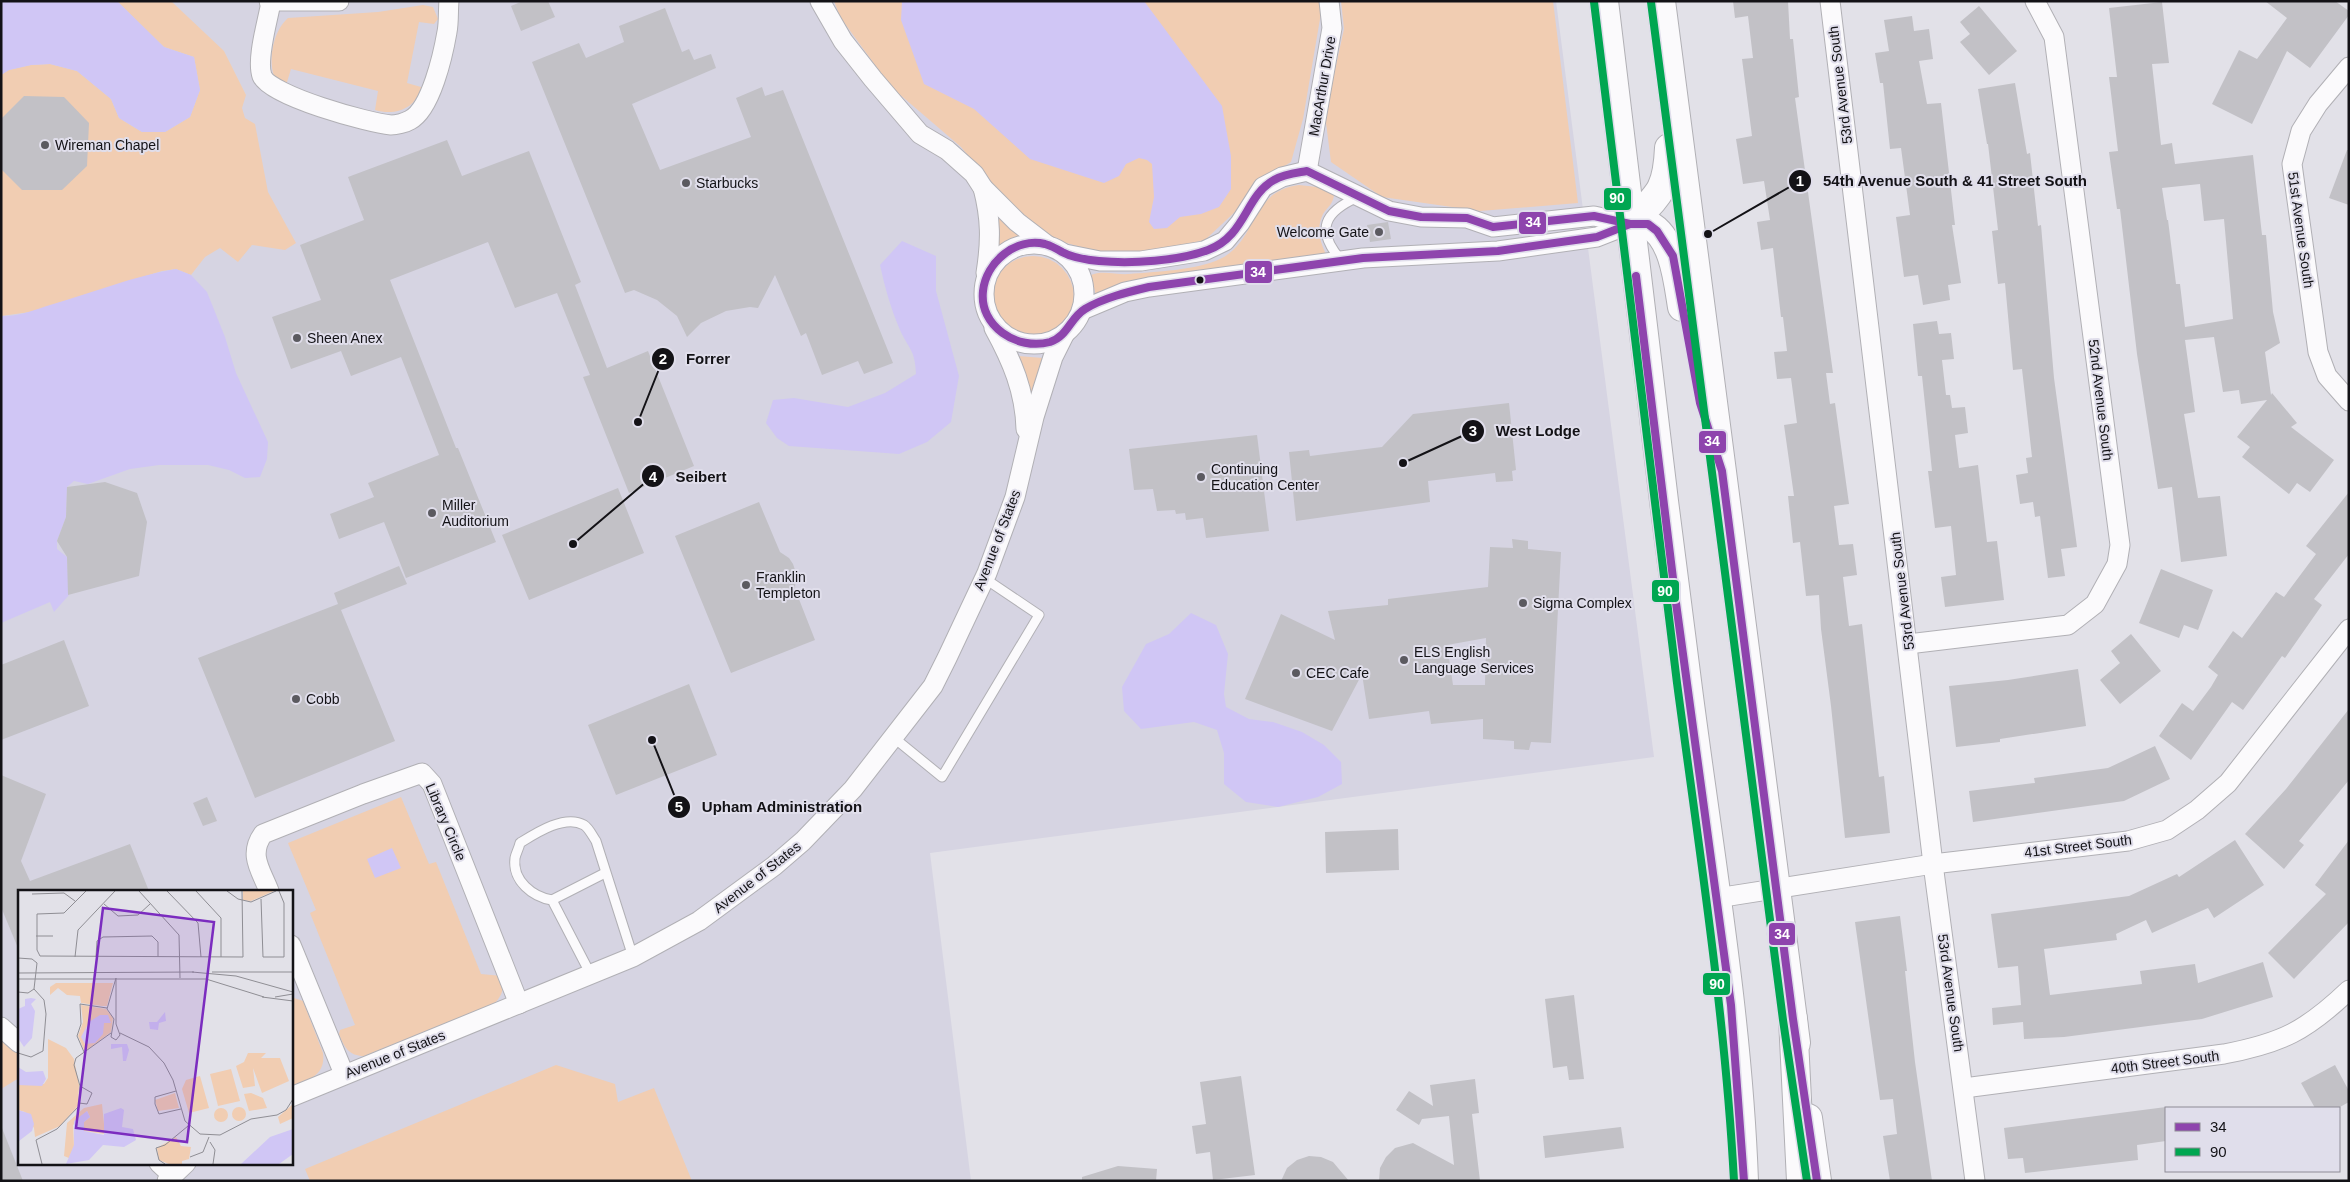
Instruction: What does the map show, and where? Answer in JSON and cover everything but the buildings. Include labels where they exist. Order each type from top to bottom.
[{"type":"main road","points":[[1604,1],[1679,619],[1717,898],[1739,1097],[1744,1181]]},
{"type":"main road","points":[[1660,1],[1793,1019],[1817,1181]]},
{"type":"main road","points":[[1630,224],[1658,197],[1664,185],[1669,159],[1672,92]]},
{"type":"main road","points":[[1630,224],[1648,224],[1657,231],[1673,256],[1700,402],[1722,471]]},
{"type":"main road","points":[[1793,1019],[1801,1181]]},
{"type":"street","points":[[339,1],[270,1],[260,66],[263,78],[270,87],[303,101],[356,117],[392,125],[409,121],[422,110],[436,76],[448,30],[448,1]]},
{"type":"street","points":[[820,1],[843,40],[873,80],[920,134],[947,150],[974,174],[983,188],[1017,222],[1047,245],[1065,254],[1100,261],[1141,261],[1204,251],[1225,241],[1240,223],[1263,187],[1282,177],[1307,171],[1389,211],[1420,217],[1466,218],[1493,227],[1594,216],[1630,224]]},
{"type":"street","name":"MacArthur Drive","points":[[1307,171],[1332,28],[1329,1]]},
{"type":"street","name":"53rd Avenue South","points":[[1830,1],[1933,864],[1975,1181]]},
{"type":"street","name":"52nd Avenue South","points":[[1908,644],[2068,625],[2095,604],[2117,564],[2120,545],[2054,37],[2035,1]]},
{"type":"street","name":"51st Avenue South","points":[[2349,67],[2318,104],[2301,131],[2292,164],[2318,352],[2327,376],[2349,401]]},
{"type":"street","points":[[983,188],[989,212],[991,236],[983,300],[991,320],[1002,334],[1020,343],[1040,344],[1064,335],[1074,325],[1082,310],[1084,288],[1078,269],[1065,254]]},
{"type":"street","points":[[1082,310],[1125,292],[1149,286],[1363,258],[1498,251],[1597,237],[1630,224]]},
{"type":"street","points":[[985,280],[994,263],[1009,250],[1027,244],[1047,245]]},
{"type":"street","name":"Avenue of States","points":[[991,320],[1016,374],[1025,404],[1026,448]]},
{"type":"street","name":"Avenue of States","points":[[292,1097],[633,957],[699,921],[780,861],[803,841],[854,788],[933,686],[984,578],[1014,497],[1026,448],[1053,357],[1064,335]]},
{"type":"street","name":"41st Street South","points":[[1717,898],[1933,864],[2128,841],[2166,830],[2197,810],[2228,783],[2349,629]]},
{"type":"street","name":"Library Circle","points":[[269,890],[254,853],[256,843],[262,834],[363,794],[422,774],[432,784],[519,1004]]},
{"type":"street","points":[[292,947],[344,1074]]},
{"type":"street","name":"40th Street South","points":[[1964,1088],[2224,1054],[2263,1047],[2294,1034],[2322,1015],[2349,990]]},
{"type":"street","points":[[1,1027],[18,1042]]},
{"type":"lane","points":[[1342,261],[1330,248],[1326,233],[1327,219],[1334,209],[1360,196]]},
{"type":"lane","points":[[893,737],[942,777],[1039,615],[984,578]]},
{"type":"lane","points":[[606,873],[552,900],[540,898],[528,891],[520,878],[515,860],[520,843],[542,830],[570,822],[584,826],[596,841],[633,957]]},
{"type":"lane","points":[[552,900],[591,975]]},
{"type":"shaded area","points":[[1,1],[1556,1],[1654,757],[930,853],[971,1181],[1,1181]]},
{"type":"shaded area","points":[[1,1],[117,1],[164,47],[194,57],[200,90],[190,117],[165,132],[142,132],[119,118],[111,99],[77,71],[50,64],[31,65],[9,70],[1,75]]},
{"type":"shaded area","points":[[117,1],[171,1],[224,51],[246,95],[242,108],[245,118],[255,124],[268,192],[296,243],[285,250],[252,245],[238,262],[220,248],[205,257],[191,275],[176,269],[162,271],[30,312],[1,316],[1,75],[9,70],[31,65],[50,64],[77,71],[111,99],[119,118],[142,132],[165,132],[190,117],[200,90],[194,57],[164,47]]},
{"type":"shaded area","points":[[834,1],[1321,1],[1321,13],[1303,119],[1291,162],[1254,185],[1237,210],[1205,240],[1156,251],[1103,253],[1059,241],[1024,218],[1005,200],[961,147],[891,87],[840,17]]},
{"type":"shaded area","points":[[902,1],[1144,1],[1222,106],[1231,156],[1231,189],[1219,207],[1201,214],[1180,217],[1167,228],[1154,229],[1149,222],[1154,197],[1152,164],[1147,160],[1139,158],[1126,164],[1119,176],[1104,183],[1030,159],[974,109],[924,84],[901,20]]},
{"type":"shaded area","points":[[1341,1],[1553,1],[1578,203],[1480,211],[1382,197],[1331,162],[1325,115],[1344,29]]},
{"type":"shaded area","points":[[423,5],[433,7],[438,19],[434,24],[419,22],[407,83],[421,87],[415,101],[404,109],[390,112],[375,110],[378,91],[291,69],[287,82],[284,83],[274,76],[272,52],[279,29],[288,18],[378,12]]},
{"type":"shaded area","points":[[1299,185],[1326,188],[1334,193],[1332,202],[1323,214],[1319,230],[1326,254],[1096,296],[1091,275],[1176,270],[1200,266],[1220,259],[1232,251],[1241,241],[1262,206],[1271,197],[1283,189]]},
{"type":"shaded area","points":[[998,212],[1024,238],[1001,246],[998,243]]},
{"type":"shaded area","points":[[902,241],[936,256],[936,291],[959,376],[951,422],[927,442],[899,454],[789,446],[777,438],[766,423],[773,400],[794,398],[848,407],[885,393],[916,374],[913,354],[894,314],[880,265]]},
{"type":"shaded area","points":[[1033,256],[1049,259],[1062,268],[1071,281],[1074,297],[1071,313],[1062,326],[1049,335],[1033,338],[1017,335],[1004,326],[995,313],[992,297],[995,281],[1004,268],[1017,259]]},
{"type":"shaded area","points":[[176,269],[191,275],[207,292],[225,337],[236,373],[268,442],[267,459],[260,477],[245,478],[229,470],[208,465],[159,465],[130,469],[88,484],[74,481],[67,487],[66,517],[57,541],[57,549],[67,557],[69,595],[54,612],[50,602],[1,623],[1,316],[26,313],[128,280]]},
{"type":"shaded area","points":[[1018,356],[1043,358],[1033,391],[1030,391]]},
{"type":"shaded area","points":[[1191,613],[1216,625],[1228,654],[1224,694],[1226,707],[1249,719],[1273,722],[1302,732],[1324,745],[1341,762],[1342,784],[1318,797],[1278,807],[1246,802],[1224,784],[1224,753],[1217,730],[1194,722],[1141,729],[1124,711],[1122,687],[1146,644],[1169,634]]},
{"type":"shaded area","points":[[401,797],[429,864],[436,862],[481,974],[502,976],[503,987],[500,997],[495,1003],[364,1056],[359,1056],[348,1050],[339,1034],[340,1030],[355,1025],[310,913],[316,910],[288,843]]},
{"type":"shaded area","points":[[392,848],[401,868],[375,878],[367,859]]},
{"type":"shaded area","points":[[292,997],[303,1001],[323,1053],[322,1067],[319,1072],[304,1082],[292,1087]]},
{"type":"shaded area","points":[[1,1030],[18,1046],[18,1079],[1,1089]]},
{"type":"shaded area","points":[[556,1065],[615,1084],[618,1102],[654,1088],[692,1181],[310,1181],[305,1169]]},
{"type":"transit line","name":"90","points":[[1594,2],[1666,598],[1718,994],[1734,1181]]},
{"type":"transit line","name":"90","points":[[1651,2],[1783,1020],[1807,1181]]},
{"type":"transit line","name":"34","points":[[1307,171],[1389,211],[1421,217],[1467,218],[1493,227],[1594,216],[1630,224],[1597,237],[1498,251],[1363,258],[1149,287],[1092,305],[1080,313],[1061,336],[1050,342],[1037,344],[1013,339],[994,325],[987,315],[983,304],[985,280],[996,262],[1013,248],[1024,244],[1045,244],[1076,257],[1112,262],[1155,261],[1196,254],[1221,244],[1238,226],[1264,187],[1282,176],[1307,171]]},
{"type":"transit line","name":"34","points":[[1630,224],[1648,224],[1657,231],[1673,256],[1700,403],[1722,471],[1793,1019],[1817,1181]]},
{"type":"transit line","name":"34","points":[[1636,276],[1676,603],[1731,1005],[1744,1181]]},
{"type":"place","name":"Wireman Chapel","points":[[45,145]]},
{"type":"place","name":"Starbucks","points":[[686,183]]},
{"type":"place","name":"Welcome Gate","points":[[1379,232]]},
{"type":"place","name":"54th Avenue South & 41 Street South","points":[[1708,234]]},
{"type":"place","name":"Sheen Anex","points":[[297,338]]},
{"type":"place","name":"Forrer","points":[[638,422]]},
{"type":"place","name":"West Lodge","points":[[1403,463]]},
{"type":"place","name":"Continuing Education Center","points":[[1201,477]]},
{"type":"place","name":"Miller Auditorium","points":[[432,513]]},
{"type":"place","name":"Seibert","points":[[573,544]]},
{"type":"place","name":"Franklin Templeton","points":[[746,585]]},
{"type":"place","name":"Sigma Complex","points":[[1523,603]]},
{"type":"place","name":"ELS English Language Services","points":[[1404,660]]},
{"type":"place","name":"CEC Cafe","points":[[1296,673]]},
{"type":"place","name":"Cobb","points":[[296,699]]},
{"type":"place","name":"Upham Administration","points":[[652,740]]}]
